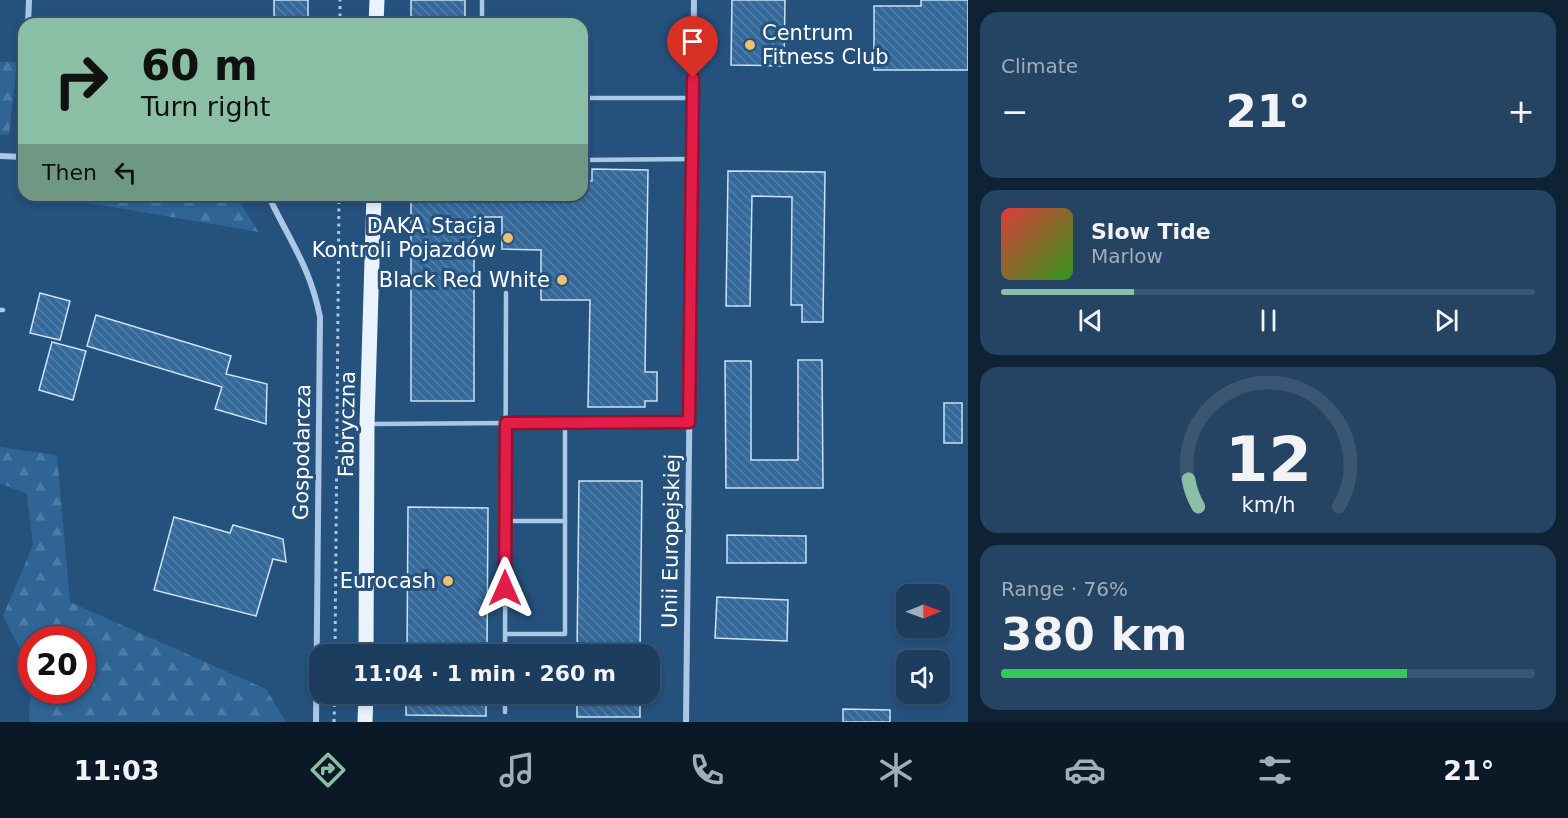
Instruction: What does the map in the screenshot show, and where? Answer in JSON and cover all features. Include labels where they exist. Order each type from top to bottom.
[{"type":"main road","points":[[376,18],[377,0]]},
{"type":"main road","name":"Fabryczna","points":[[366,644],[368,424],[374,201]]},
{"type":"main road","points":[[365,722],[366,704]]},
{"type":"street","points":[[28,18],[29,0]]},
{"type":"street","name":"Unii Europejskiej","points":[[686,722],[693,0]]},
{"type":"street","points":[[0,156],[18,157]]},
{"type":"street","name":"Gospodarcza","points":[[271,201],[305,264],[314,286],[320,317],[316,722]]},
{"type":"lane","points":[[482,0],[482,18]]},
{"type":"lane","points":[[588,98],[693,98]]},
{"type":"lane","points":[[588,160],[692,159]]},
{"type":"lane","points":[[505,644],[506,292]]},
{"type":"lane","points":[[368,424],[689,422]]},
{"type":"lane","points":[[505,634],[565,634],[565,423]]},
{"type":"lane","points":[[505,521],[565,521]]},
{"type":"lane","points":[[505,704],[505,712]]},
{"type":"path","points":[[340,0],[340,18]]},
{"type":"path","points":[[335,644],[339,201]]},
{"type":"path","points":[[334,704],[334,722]]},
{"type":"green space","points":[[0,62],[17,62],[9,135],[0,135]]},
{"type":"green space","points":[[77,201],[239,201],[259,232]]},
{"type":"green space","points":[[0,447],[57,455],[70,602],[266,689],[286,722],[29,722],[30,704],[96,704],[96,626],[18,626],[18,645],[3,616],[33,545],[27,494],[0,483]]},
{"type":"building","points":[[274,0],[308,0],[308,18],[274,18]]},
{"type":"building","points":[[411,0],[465,0],[465,18],[411,18]]},
{"type":"building","points":[[732,0],[785,0],[784,66],[731,65]]},
{"type":"building","points":[[921,0],[968,0],[968,70],[874,70],[874,6],[921,6]]},
{"type":"building","points":[[592,169],[648,170],[645,372],[657,372],[657,401],[645,401],[645,407],[588,407],[590,300],[541,300],[541,250],[502,249],[502,217],[474,217],[474,401],[411,401],[411,201],[588,201],[588,181],[592,181]]},
{"type":"building","points":[[728,171],[825,172],[823,322],[802,322],[802,305],[791,305],[792,197],[752,196],[750,306],[726,306]]},
{"type":"building","points":[[40,293],[70,301],[60,340],[30,333]]},
{"type":"building","points":[[96,315],[231,356],[226,374],[267,384],[266,424],[215,409],[222,387],[87,346]]},
{"type":"building","points":[[52,342],[86,351],[73,400],[39,390]]},
{"type":"building","points":[[798,360],[822,360],[823,488],[726,488],[725,361],[751,361],[751,460],[798,460]]},
{"type":"building","points":[[944,403],[962,403],[962,443],[944,443]]},
{"type":"building","points":[[579,481],[642,481],[640,644],[577,644]]},
{"type":"building","name":"Eurocash","points":[[408,507],[488,508],[487,644],[407,644]]},
{"type":"building","points":[[174,517],[230,533],[233,525],[283,539],[286,562],[273,559],[256,616],[154,590]]},
{"type":"building","points":[[727,535],[806,536],[806,563],[727,563]]},
{"type":"building","points":[[717,597],[788,600],[787,641],[715,638]]},
{"type":"building","points":[[406,704],[486,704],[486,716],[406,715]]},
{"type":"building","points":[[577,704],[640,704],[640,717],[577,717]]},
{"type":"building","points":[[843,709],[890,710],[890,722],[843,722]]},
{"type":"place","name":"Centrum Fitness Club","points":[[750,45]]},
{"type":"place","name":"DAKA Stacja Kontroli Pojazdów","points":[[508,238]]},
{"type":"place","name":"Black Red White","points":[[562,280]]},
{"type":"place","name":"Eurocash","points":[[448,581]]},
{"type":"route","points":[[505,588],[506,423],[689,422],[693,78]]}]
